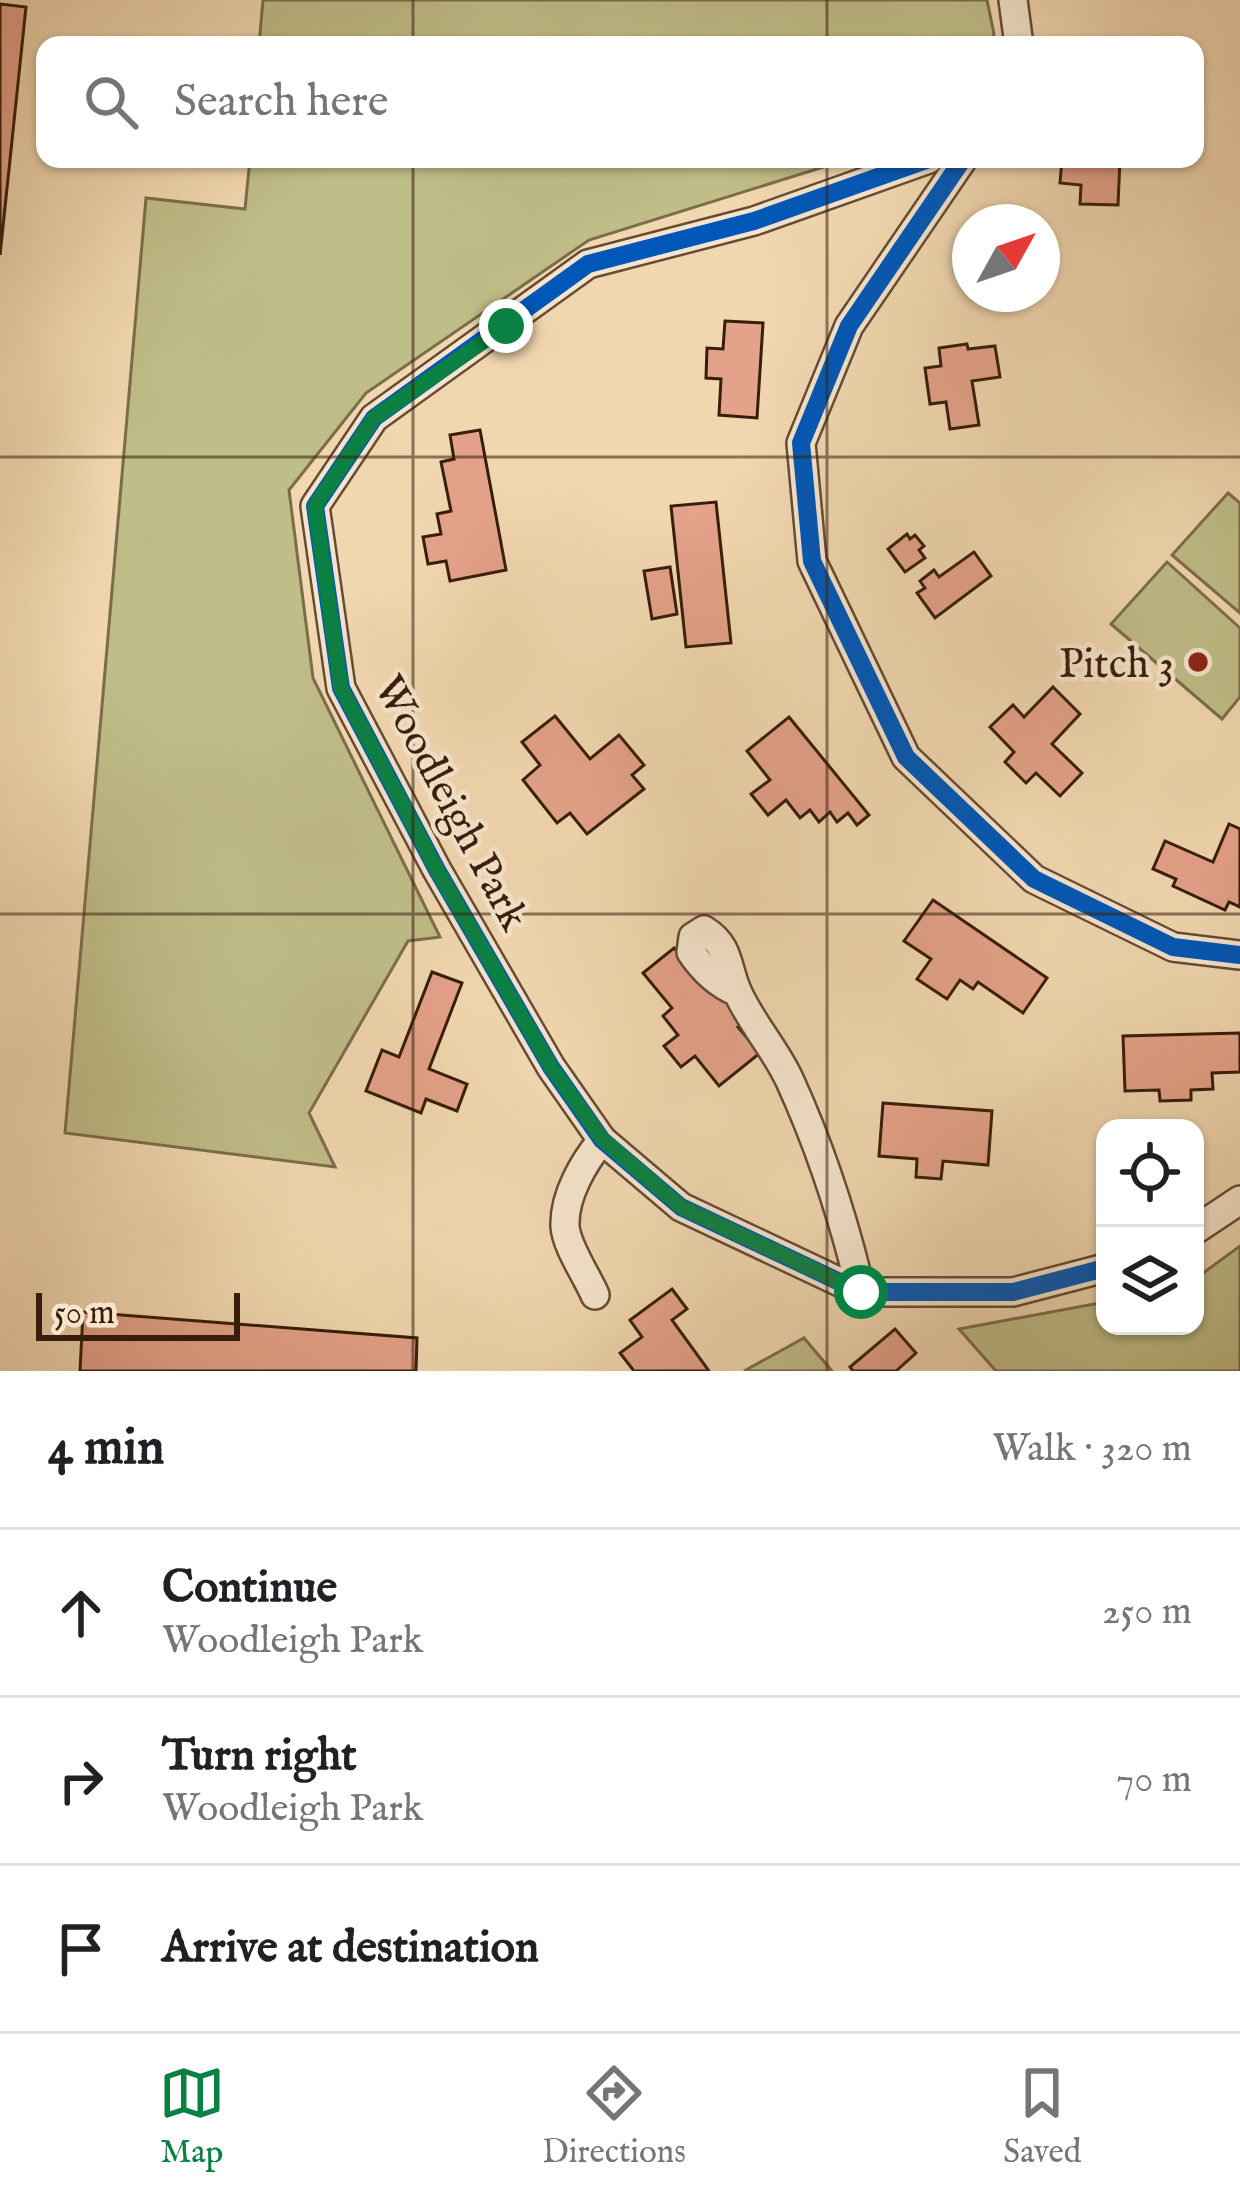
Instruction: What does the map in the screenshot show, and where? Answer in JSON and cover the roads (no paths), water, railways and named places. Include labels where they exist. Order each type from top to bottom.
[{"type":"street","points":[[1012,0],[1017,36]]},
{"type":"street","name":"Woodleigh Park","points":[[903,168],[754,220],[588,264],[374,418],[315,506],[341,688],[551,1067],[602,1139],[681,1207],[861,1292],[1013,1292],[1096,1270]]},
{"type":"street","points":[[957,168],[849,326],[801,443],[812,561],[906,757],[1034,879],[1173,947],[1240,955]]},
{"type":"street","points":[[737,992],[790,1080],[843,1214],[861,1292]]},
{"type":"street","points":[[595,1295],[565,1229],[573,1190],[602,1139]]},
{"type":"street","points":[[1200,1227],[1240,1200]]},
{"type":"place","name":"Pitch 3","points":[[1198,662]]}]
